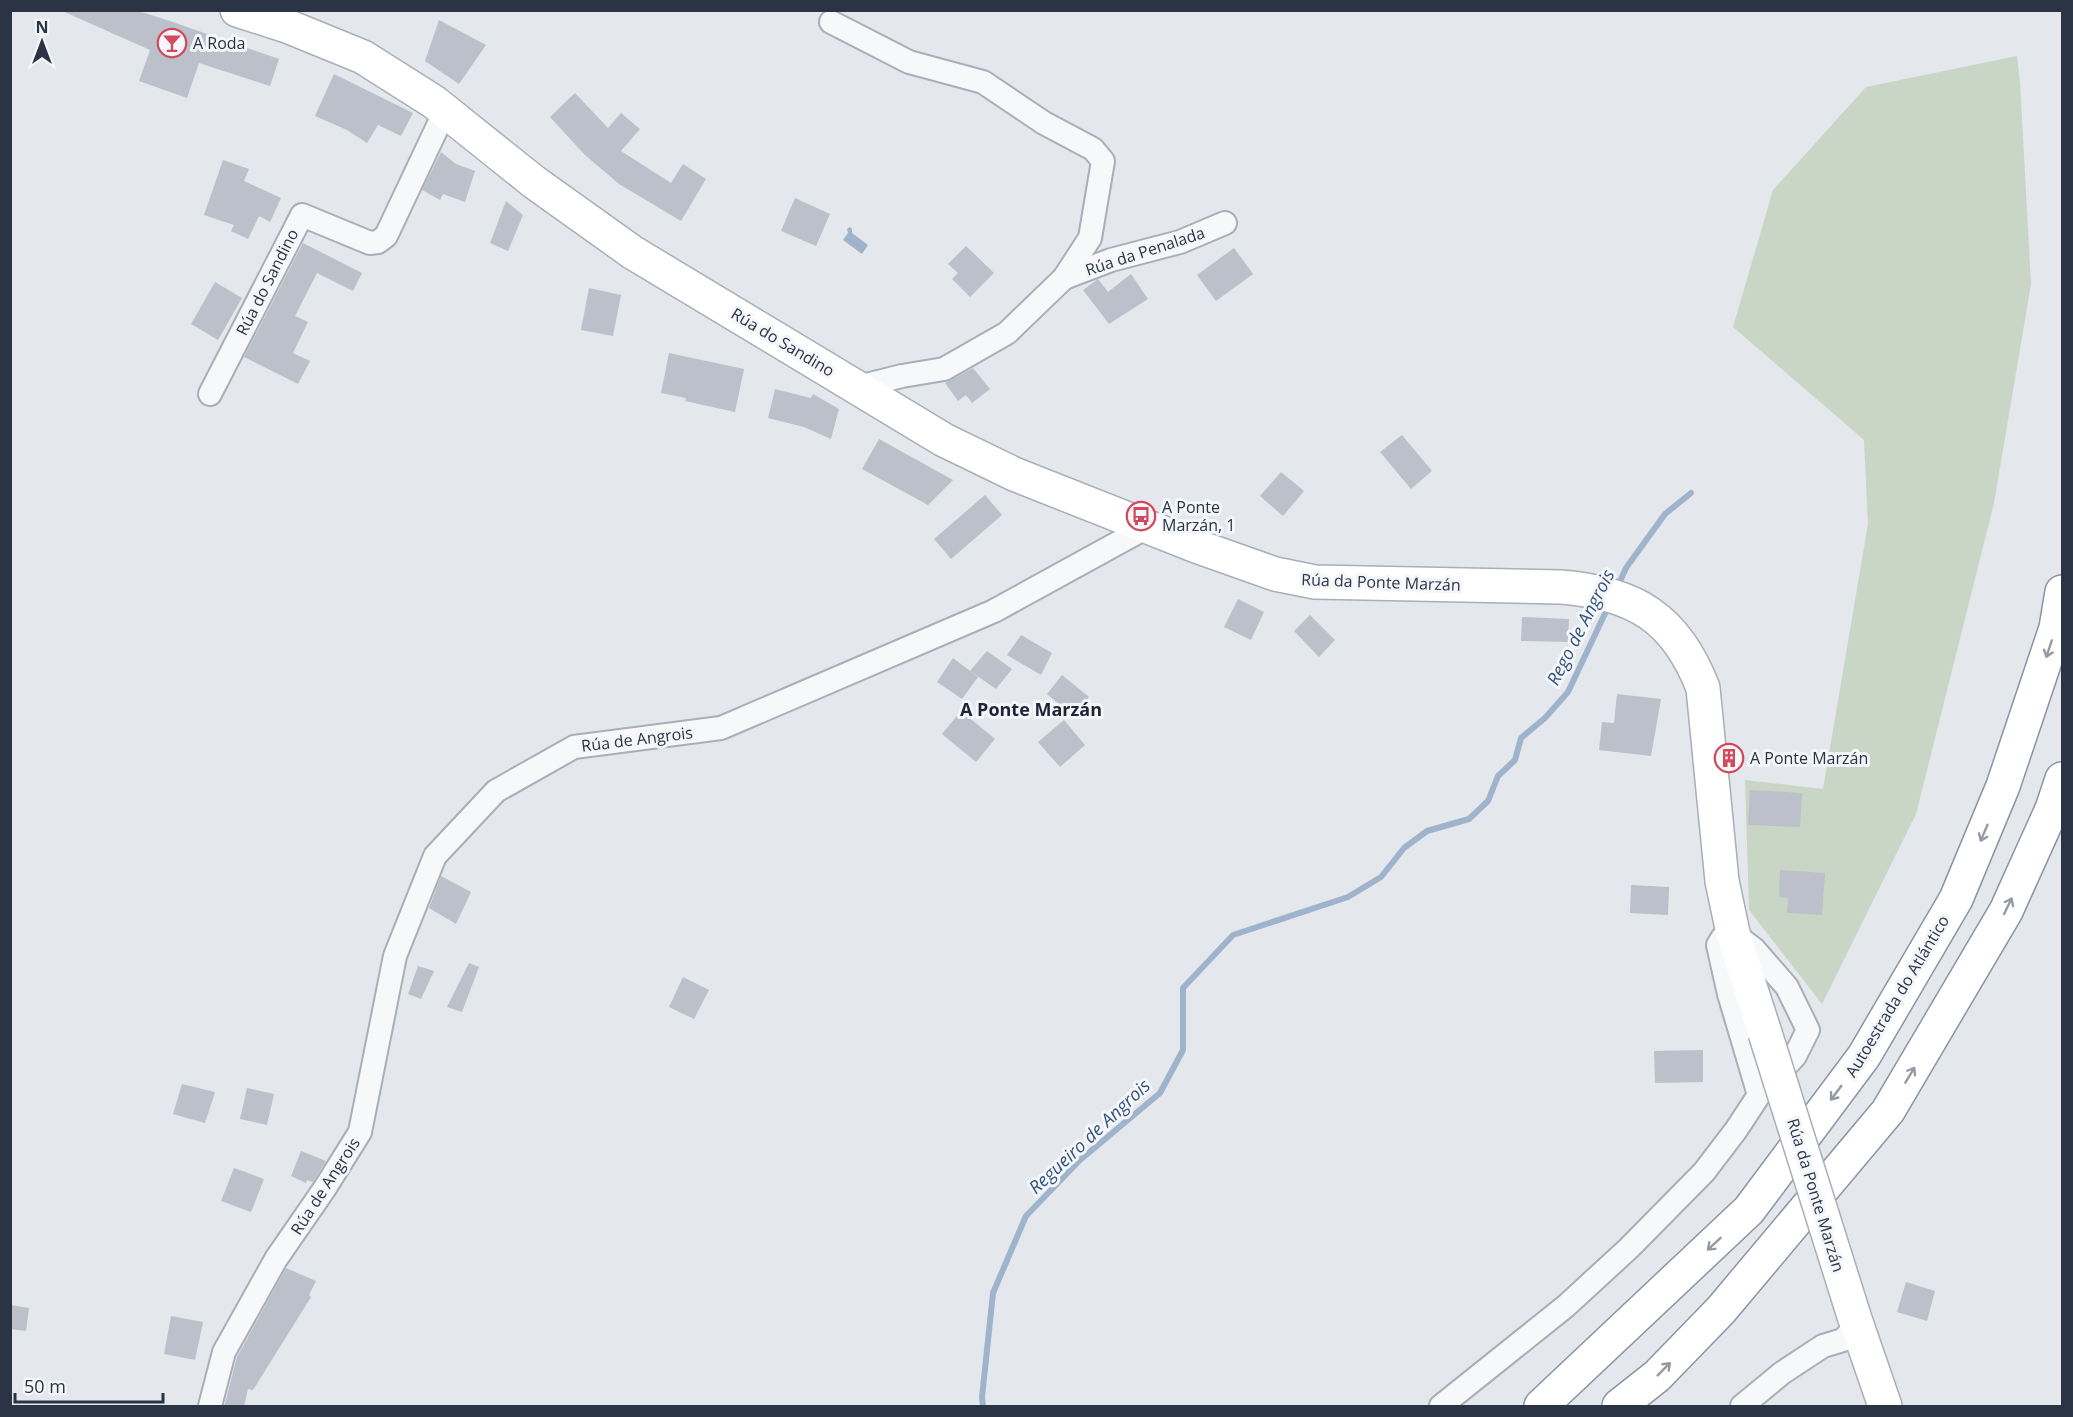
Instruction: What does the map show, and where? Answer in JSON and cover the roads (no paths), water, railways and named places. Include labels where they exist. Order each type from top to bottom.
[{"type":"main road","name":"Rúa do Sandino","points":[[237,10],[287,26],[363,57],[434,102],[534,182],[632,252],[944,440],[1014,474],[1147,527]]},
{"type":"main road","name":"Rúa da Ponte Marzán","points":[[1147,527],[1264,570],[1315,582],[1588,589],[1642,609],[1664,623],[1685,648],[1703,688],[1706,703],[1722,881],[1733,933],[1855,1321],[1885,1407]]},
{"type":"main road","name":"Autoestrada do Atlántico","points":[[1541,1407],[1749,1210],[1864,1056],[1956,899],[2003,786],[2056,628],[2062,592]]},
{"type":"main road","points":[[1619,1407],[1657,1376],[1721,1310],[1888,1111],[2006,911],[2052,809],[2062,779]]},
{"type":"street","name":"Rúa da Penalada","points":[[831,22],[909,62],[983,82],[1044,123],[1093,149],[1103,161],[1090,238],[1064,278],[1007,333],[944,369],[858,387]]},
{"type":"street","name":"Rúa do Sandino","points":[[210,394],[302,215],[370,243],[378,242],[386,236],[396,217],[445,111]]},
{"type":"street","name":"Rúa da Penalada","points":[[1064,278],[1111,260],[1180,242],[1225,223]]},
{"type":"street","name":"Rúa de Angrois","points":[[210,1407],[224,1352],[276,1259],[360,1132],[396,956],[435,856],[496,791],[574,747],[721,728],[994,611],[1147,527]]},
{"type":"street","points":[[1442,1407],[1566,1306],[1629,1248],[1704,1172],[1759,1095],[1795,1056],[1808,1030],[1787,987],[1754,949],[1733,933],[1723,936],[1718,945],[1729,994],[1759,1095]]},
{"type":"street","points":[[1742,1407],[1782,1373],[1824,1346],[1843,1340],[1855,1321]]},
{"type":"water","points":[[850,227],[852,233],[868,245],[862,254],[843,240]]},
{"type":"waterway","name":"Rego de Angrois","points":[[1617,588],[1626,568],[1665,514],[1691,493]]},
{"type":"waterway","name":"Regueiro de Angrois","points":[[983,1406],[993,1293],[1026,1216],[1080,1160],[1160,1093],[1183,1050],[1183,988],[1233,935],[1348,897],[1381,877],[1404,848],[1427,831],[1469,819],[1488,801],[1498,776],[1515,760],[1521,738],[1545,718],[1568,692],[1609,605]]},
{"type":"place","name":"A Roda","points":[[172,43]]},
{"type":"place","name":"A Ponte Marzán, 1","points":[[1141,516]]},
{"type":"place","name":"A Ponte Marzán","points":[[1729,758]]},
{"type":"district","name":"A Ponte Marzán","points":[[1031,709]]}]
